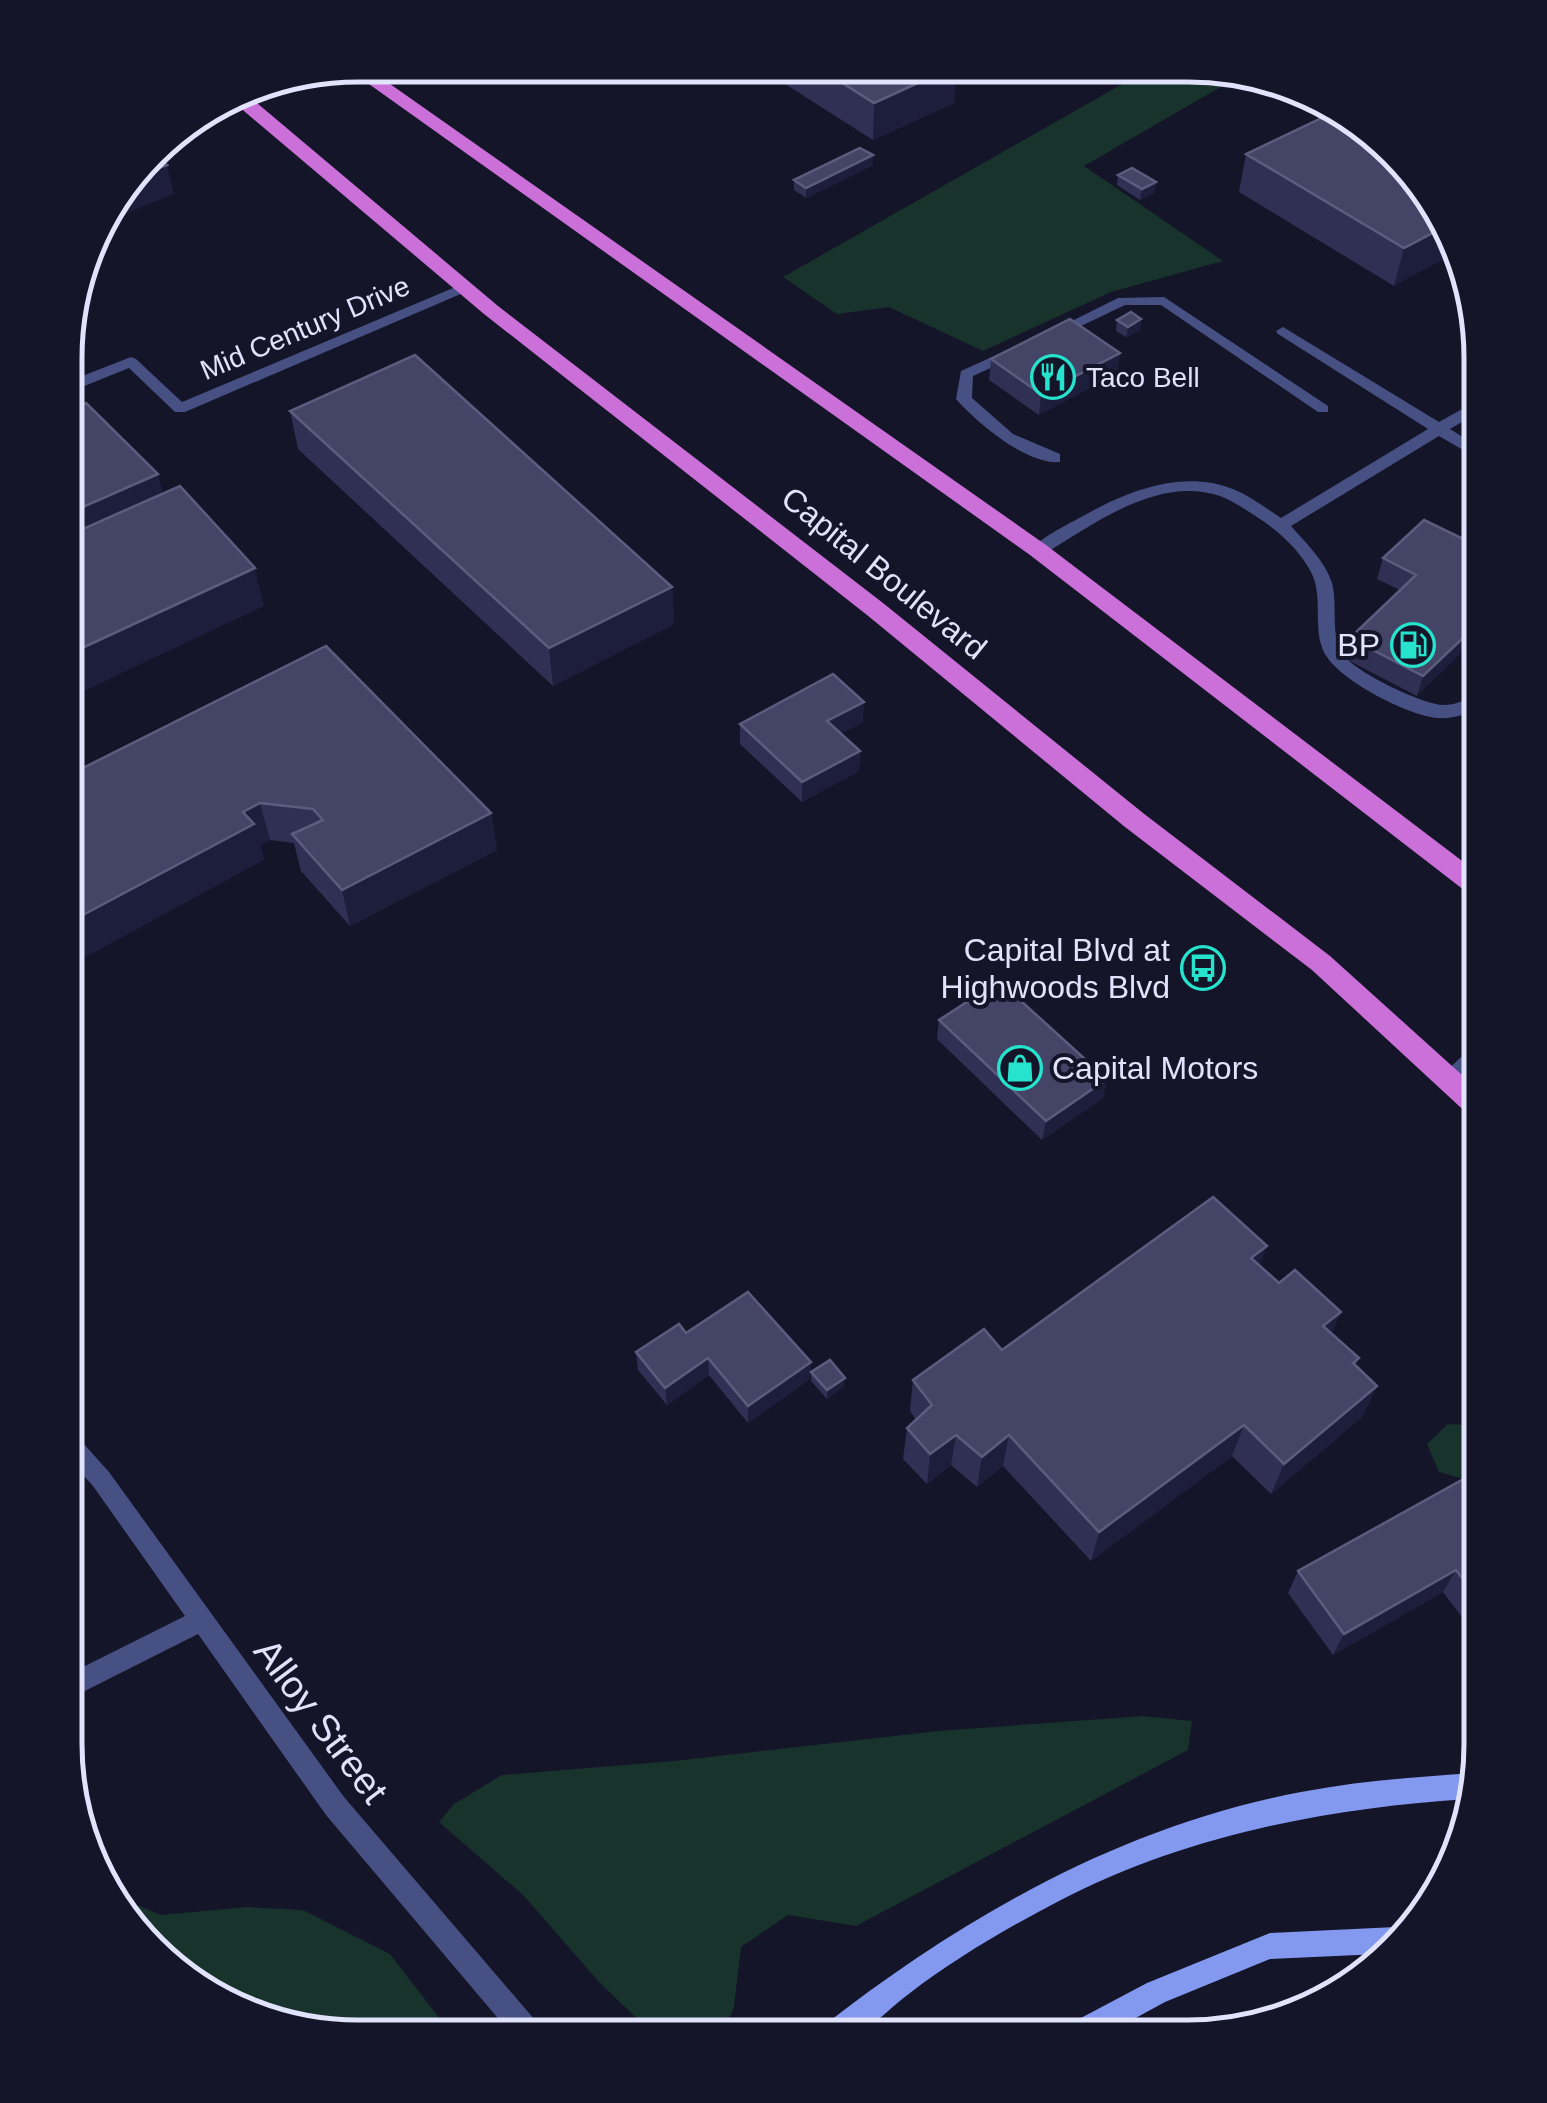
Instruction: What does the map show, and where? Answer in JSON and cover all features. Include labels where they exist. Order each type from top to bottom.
[{"type":"highway","points":[[376,83],[1038,550],[1464,876]]},
{"type":"highway","name":"Capital Boulevard","points":[[249,106],[465,287],[874,609],[1134,820],[1321,963],[1464,1093]]},
{"type":"main road","points":[[855,2020],[961,1941],[1063,1882],[1176,1837],[1294,1806],[1408,1787],[1461,1786]]},
{"type":"main road","points":[[1105,2020],[1156,1992],[1270,1946],[1381,1941]]},
{"type":"street","name":"Mid Century Drive","points":[[82,382],[131,362],[180,409],[465,287]]},
{"type":"street","points":[[1054,458],[1007,437],[964,399],[966,374],[1124,301],[1164,300],[1323,409]]},
{"type":"street","points":[[1282,332],[1464,445]]},
{"type":"street","points":[[1281,524],[1464,414]]},
{"type":"street","points":[[1038,550],[1126,501],[1157,489],[1221,491],[1281,524],[1321,574],[1329,606],[1330,647],[1339,662],[1413,708],[1440,714],[1464,709]]},
{"type":"street","points":[[1450,1080],[1464,1067]]},
{"type":"street","name":"Alloy Street","points":[[82,1458],[335,1806],[516,2020]]},
{"type":"street","points":[[82,1681],[200,1622]]},
{"type":"green space","points":[[1126,82],[1224,85],[1084,166],[1223,261],[1111,292],[983,351],[889,307],[837,314],[783,277]]},
{"type":"green space","points":[[1448,1424],[1464,1425],[1464,1479],[1439,1472],[1427,1444]]},
{"type":"green space","points":[[1143,1716],[1192,1721],[1188,1750],[856,1926],[788,1915],[741,1947],[729,2020],[638,2020],[599,1982],[524,1896],[439,1822],[454,1804],[502,1775],[674,1761],[938,1731]]},
{"type":"green space","points":[[133,1903],[161,1915],[247,1907],[303,1910],[390,1954],[441,2020],[323,2018],[253,1999],[191,1963],[163,1940]]},
{"type":"building","points":[[842,82],[919,82],[874,103]]},
{"type":"building","points":[[1322,118],[1370,151],[1396,177],[1434,233],[1404,248],[1246,154]]},
{"type":"building","points":[[860,148],[873,155],[806,188],[794,180]]},
{"type":"building","points":[[1132,168],[1156,182],[1142,189],[1118,175]]},
{"type":"building","points":[[1131,312],[1141,319],[1128,327],[1117,320]]},
{"type":"building","points":[[1070,319],[1120,353],[1041,394],[991,359]]},
{"type":"building","points":[[415,355],[672,587],[549,648],[290,411]]},
{"type":"building","points":[[86,403],[158,474],[82,507],[82,405]]},
{"type":"building","points":[[180,486],[255,568],[82,648],[82,529]]},
{"type":"building","points":[[1424,520],[1464,539],[1464,637],[1423,676],[1350,638],[1416,575],[1383,558]]},
{"type":"building","points":[[326,646],[491,813],[342,890],[292,834],[323,820],[313,809],[260,803],[243,812],[254,824],[82,915],[82,768]]},
{"type":"building","points":[[833,674],[864,702],[827,721],[860,751],[802,782],[740,724]]},
{"type":"building","points":[[999,981],[1107,1079],[1046,1121],[939,1020]]},
{"type":"building","points":[[1213,1197],[1267,1246],[1251,1258],[1279,1283],[1295,1270],[1341,1312],[1323,1326],[1359,1358],[1353,1363],[1377,1386],[1284,1464],[1244,1425],[1099,1532],[1009,1435],[982,1457],[956,1435],[930,1454],[907,1428],[932,1405],[913,1380],[984,1329],[1002,1350]]},
{"type":"building","points":[[748,1292],[811,1362],[748,1406],[708,1358],[665,1388],[636,1352],[679,1324],[686,1333]]},
{"type":"building","points":[[830,1360],[845,1378],[827,1390],[811,1372]]},
{"type":"building","points":[[1464,1479],[1464,1580],[1456,1570],[1344,1634],[1298,1571]]},
{"type":"place","name":"Taco Bell","points":[[1053,377]]},
{"type":"place","name":"BP","points":[[1413,645]]},
{"type":"place","name":"Capital Blvd at Highwoods Blvd","points":[[1203,968]]},
{"type":"place","name":"Capital Motors","points":[[1020,1068]]}]
